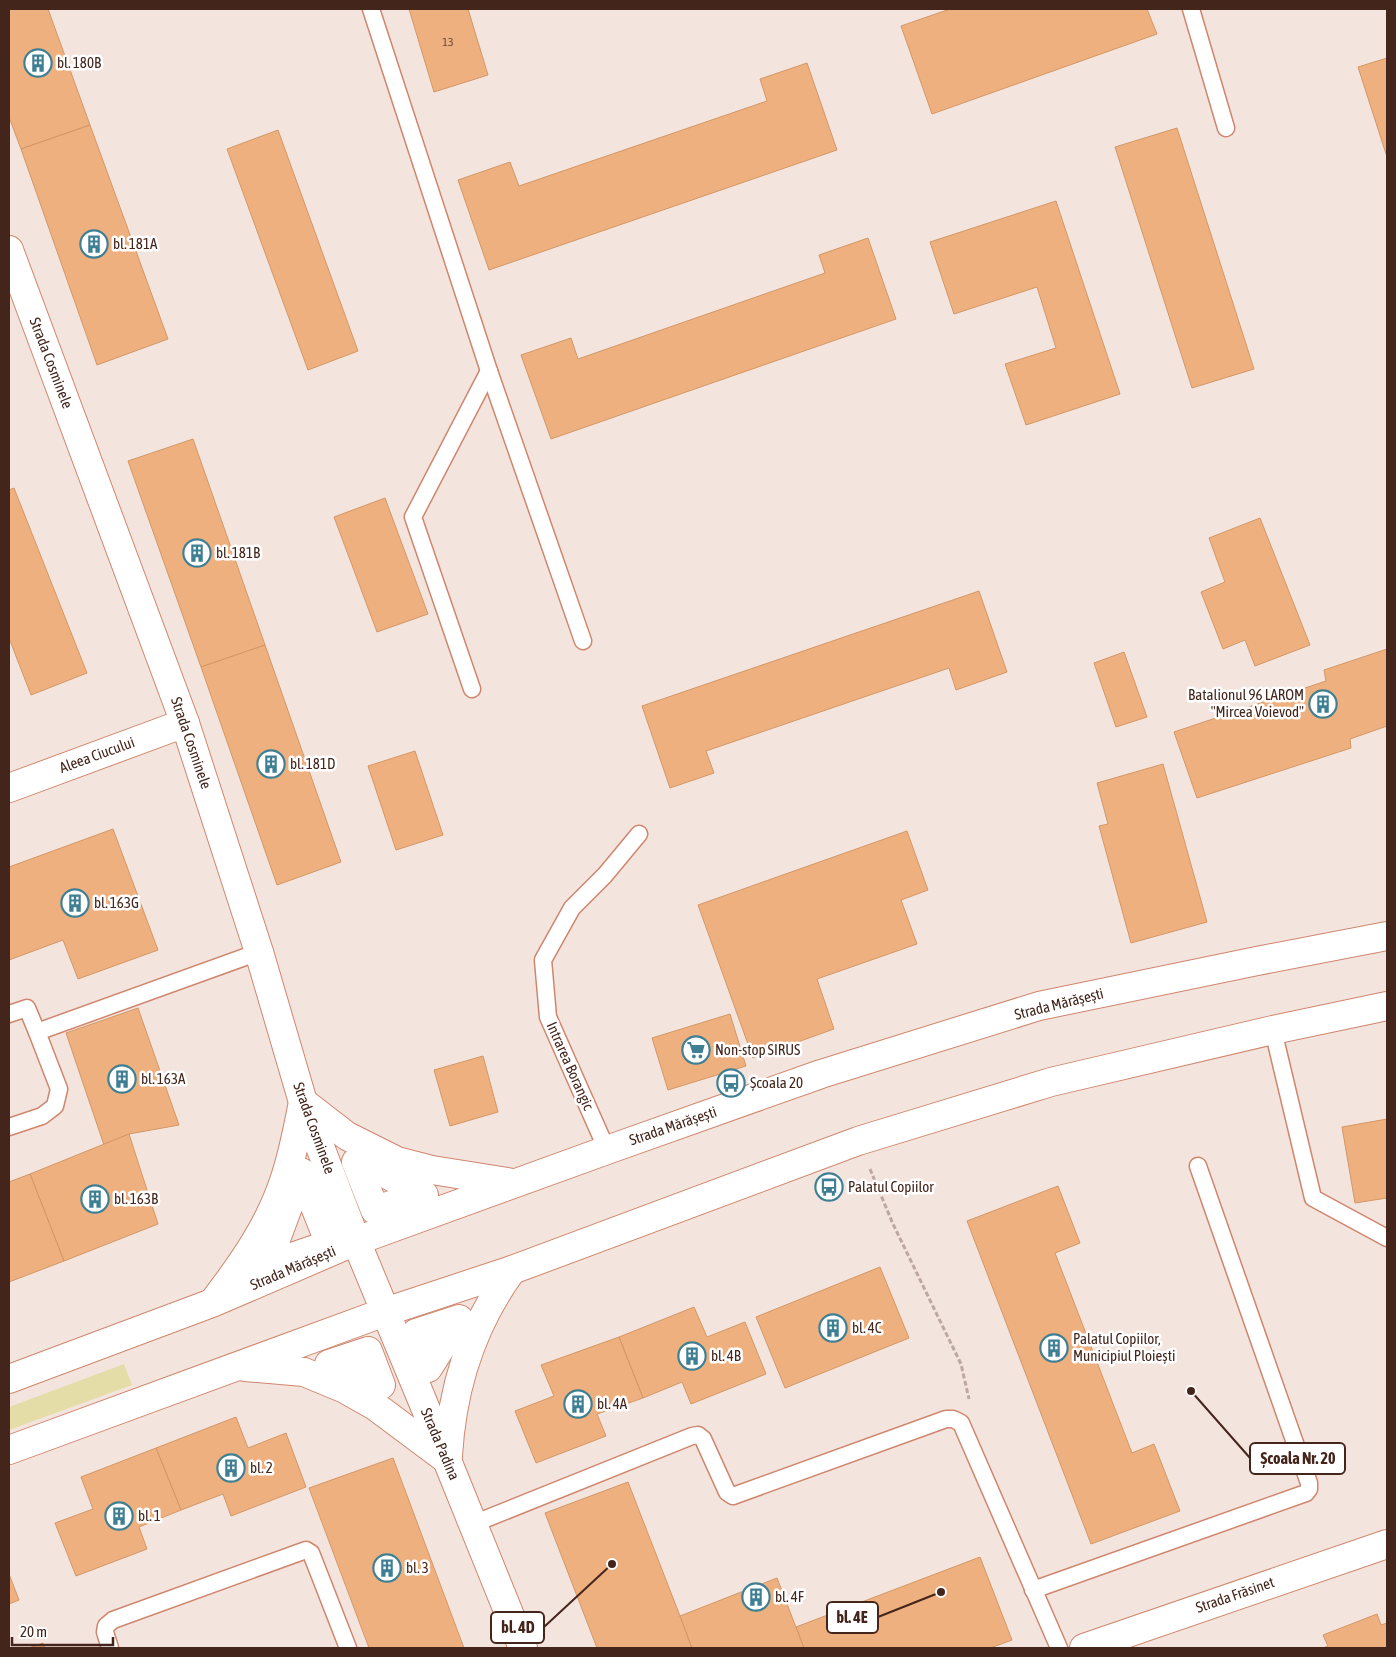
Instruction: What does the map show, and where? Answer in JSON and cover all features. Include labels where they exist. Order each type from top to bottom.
[{"type":"main road","name":"Strada Cosminele","points":[[9,250],[186,723],[259,952],[303,1102],[356,1241]]},
{"type":"main road","name":"Aleea Ciucului","points":[[9,788],[186,723]]},
{"type":"main road","name":"Strada Mărășești","points":[[9,1379],[212,1303],[356,1241],[821,1074],[1039,1006],[1257,960],[1387,936]]},
{"type":"main road","points":[[9,1450],[385,1312],[512,1270],[858,1141],[1051,1082],[1273,1030],[1387,1006]]},
{"type":"main road","points":[[212,1303],[244,1262],[269,1218],[284,1181],[295,1143],[303,1102],[347,1136],[397,1161],[432,1170],[515,1183]]},
{"type":"main road","name":"Strada Padina","points":[[356,1241],[523,1648]]},
{"type":"main road","points":[[447,1460],[450,1423],[457,1387],[474,1334],[512,1270]]},
{"type":"main road","points":[[238,1366],[304,1372],[345,1389],[376,1406],[447,1460]]},
{"type":"main road","name":"Strada Frăsinet","points":[[1084,1648],[1144,1638],[1387,1544]]},
{"type":"lane","points":[[371,9],[489,371],[583,641]]},
{"type":"lane","points":[[1190,9],[1226,128]]},
{"type":"lane","points":[[472,689],[413,517],[489,371]]},
{"type":"lane","name":"Intrarea Borangic","points":[[607,1150],[548,1017],[543,960],[572,908],[605,875],[639,834]]},
{"type":"lane","points":[[37,1032],[259,952]]},
{"type":"lane","points":[[9,1014],[26,1008],[59,1089],[55,1106],[42,1116],[9,1127]]},
{"type":"lane","points":[[1273,1030],[1313,1198],[1387,1238]]},
{"type":"lane","points":[[1033,1590],[1306,1494],[1309,1489],[1309,1483],[1198,1166]]},
{"type":"lane","points":[[473,1524],[692,1436],[698,1435],[704,1439],[727,1492],[733,1496],[946,1419],[953,1419],[960,1423],[1058,1648]]},
{"type":"lane","points":[[110,1648],[105,1632],[106,1626],[113,1620],[306,1550],[311,1553],[348,1648]]},
{"type":"path","points":[[858,1141],[894,1224],[961,1364],[969,1399],[953,1419]]},
{"type":"shaded area","points":[[124,1364],[132,1385],[9,1430],[9,1407]]},
{"type":"building","name":"bl. 180B","points":[[9,9],[48,9],[90,125],[21,149],[9,117]]},
{"type":"building","points":[[409,9],[468,9],[488,75],[434,92]]},
{"type":"building","points":[[950,9],[1147,9],[1157,34],[932,114],[901,26]]},
{"type":"building","points":[[1387,58],[1387,157],[1358,67]]},
{"type":"building","points":[[807,63],[837,150],[489,270],[458,180],[510,162],[519,186],[767,101],[760,79]]},
{"type":"building","name":"bl. 181A","points":[[90,125],[168,339],[97,365],[21,149]]},
{"type":"building","points":[[1177,128],[1254,369],[1192,388],[1115,147]]},
{"type":"building","points":[[278,130],[358,351],[308,370],[227,149]]},
{"type":"building","points":[[1056,201],[1120,394],[1026,425],[1005,364],[1056,348],[1037,287],[954,314],[930,242]]},
{"type":"building","points":[[868,238],[896,319],[551,439],[521,355],[571,338],[578,359],[825,273],[819,255]]},
{"type":"building","name":"bl. 181B","points":[[193,439],[265,645],[201,667],[128,461]]},
{"type":"building","points":[[14,488],[87,673],[31,695],[9,638],[9,490]]},
{"type":"building","points":[[385,498],[428,614],[377,632],[334,517]]},
{"type":"building","points":[[1260,518],[1310,645],[1255,666],[1245,640],[1223,649],[1201,592],[1225,582],[1209,538]]},
{"type":"building","points":[[979,591],[1007,672],[956,690],[949,668],[706,751],[714,773],[670,788],[642,706]]},
{"type":"building","name":"bl. 181D","points":[[265,645],[341,862],[277,885],[201,667]]},
{"type":"building","name":"Batalionul 96 LAROM \"Mircea Voievod\"","points":[[1387,649],[1387,726],[1350,739],[1351,748],[1197,798],[1174,732],[1326,681],[1324,670]]},
{"type":"building","points":[[1124,652],[1147,717],[1116,727],[1094,663]]},
{"type":"building","points":[[415,751],[443,835],[396,850],[368,766]]},
{"type":"building","points":[[1163,764],[1207,922],[1131,943],[1099,826],[1108,824],[1097,783]]},
{"type":"building","name":"bl. 163G","points":[[113,829],[158,950],[78,979],[63,940],[9,960],[9,867]]},
{"type":"building","points":[[907,831],[928,890],[901,900],[917,944],[817,979],[834,1029],[753,1058],[698,905]]},
{"type":"building","name":"bl. 163A","points":[[138,1008],[179,1125],[129,1134],[104,1145],[66,1033]]},
{"type":"building","points":[[730,1014],[746,1066],[668,1090],[652,1038]]},
{"type":"building","points":[[483,1056],[498,1112],[450,1126],[434,1070]]},
{"type":"building","points":[[1387,1119],[1387,1198],[1355,1203],[1342,1127]]},
{"type":"building","name":"bl. 163B","points":[[129,1134],[158,1224],[64,1261],[30,1174]]},
{"type":"building","points":[[30,1174],[64,1261],[9,1282],[9,1182]]},
{"type":"building","name":"Palatul Copiilor, Municipiul Ploiești","points":[[1058,1186],[1080,1243],[1055,1253],[1132,1453],[1154,1444],[1180,1511],[1091,1544],[967,1221]]},
{"type":"building","name":"bl. 4C","points":[[880,1267],[909,1338],[785,1388],[756,1317]]},
{"type":"building","name":"bl. 4B","points":[[694,1307],[707,1337],[745,1322],[766,1374],[691,1404],[682,1382],[643,1398],[619,1337]]},
{"type":"building","name":"bl. 4A","points":[[619,1337],[643,1398],[597,1414],[606,1436],[536,1463],[515,1411],[554,1396],[541,1365]]},
{"type":"building","name":"bl. 2","points":[[236,1417],[248,1448],[286,1433],[306,1487],[231,1516],[223,1494],[181,1510],[156,1448]]},
{"type":"building","name":"bl. 1","points":[[156,1448],[181,1510],[139,1527],[147,1549],[76,1576],[55,1523],[93,1509],[81,1477]]},
{"type":"building","name":"bl. 3","points":[[393,1458],[464,1648],[369,1648],[309,1488]]},
{"type":"building","points":[[628,1482],[692,1648],[597,1648],[545,1513]]},
{"type":"building","points":[[980,1557],[1012,1640],[990,1648],[804,1648],[796,1627]]},
{"type":"building","points":[[9,1574],[19,1600],[9,1604]]},
{"type":"building","name":"bl. 4F","points":[[777,1578],[804,1648],[692,1648],[680,1616]]},
{"type":"building","points":[[1377,1614],[1381,1625],[1387,1623],[1387,1648],[1323,1648],[1328,1646],[1323,1635]]},
{"type":"building","points":[[43,1643],[45,1648],[29,1648]]},
{"type":"place","name":"bl. 180B","points":[[38,63]]},
{"type":"place","name":"bl. 181A","points":[[94,244]]},
{"type":"place","name":"bl. 181B","points":[[197,553]]},
{"type":"place","name":"Batalionul 96 LAROM \"Mircea Voievod\"","points":[[1323,704]]},
{"type":"place","name":"bl. 181D","points":[[271,764]]},
{"type":"place","name":"bl. 163G","points":[[75,903]]},
{"type":"place","name":"Non-stop SIRUS","points":[[696,1050]]},
{"type":"place","name":"bl. 163A","points":[[122,1079]]},
{"type":"place","name":"Școala 20","points":[[731,1083]]},
{"type":"place","name":"Palatul Copiilor","points":[[829,1187]]},
{"type":"place","name":"bl. 163B","points":[[95,1199]]},
{"type":"place","name":"bl. 4C","points":[[833,1328]]},
{"type":"place","name":"Palatul Copiilor, Municipiul Ploiești","points":[[1054,1348]]},
{"type":"place","name":"bl. 4B","points":[[692,1356]]},
{"type":"place","name":"Școala Nr. 20","points":[[1191,1391]]},
{"type":"place","name":"bl. 4A","points":[[578,1404]]},
{"type":"place","name":"bl. 2","points":[[231,1468]]},
{"type":"place","name":"bl. 1","points":[[119,1516]]},
{"type":"place","name":"bl. 4D","points":[[612,1564]]},
{"type":"place","name":"bl. 3","points":[[387,1568]]},
{"type":"place","name":"bl. 4E","points":[[941,1592]]},
{"type":"place","name":"bl. 4F","points":[[756,1597]]}]
